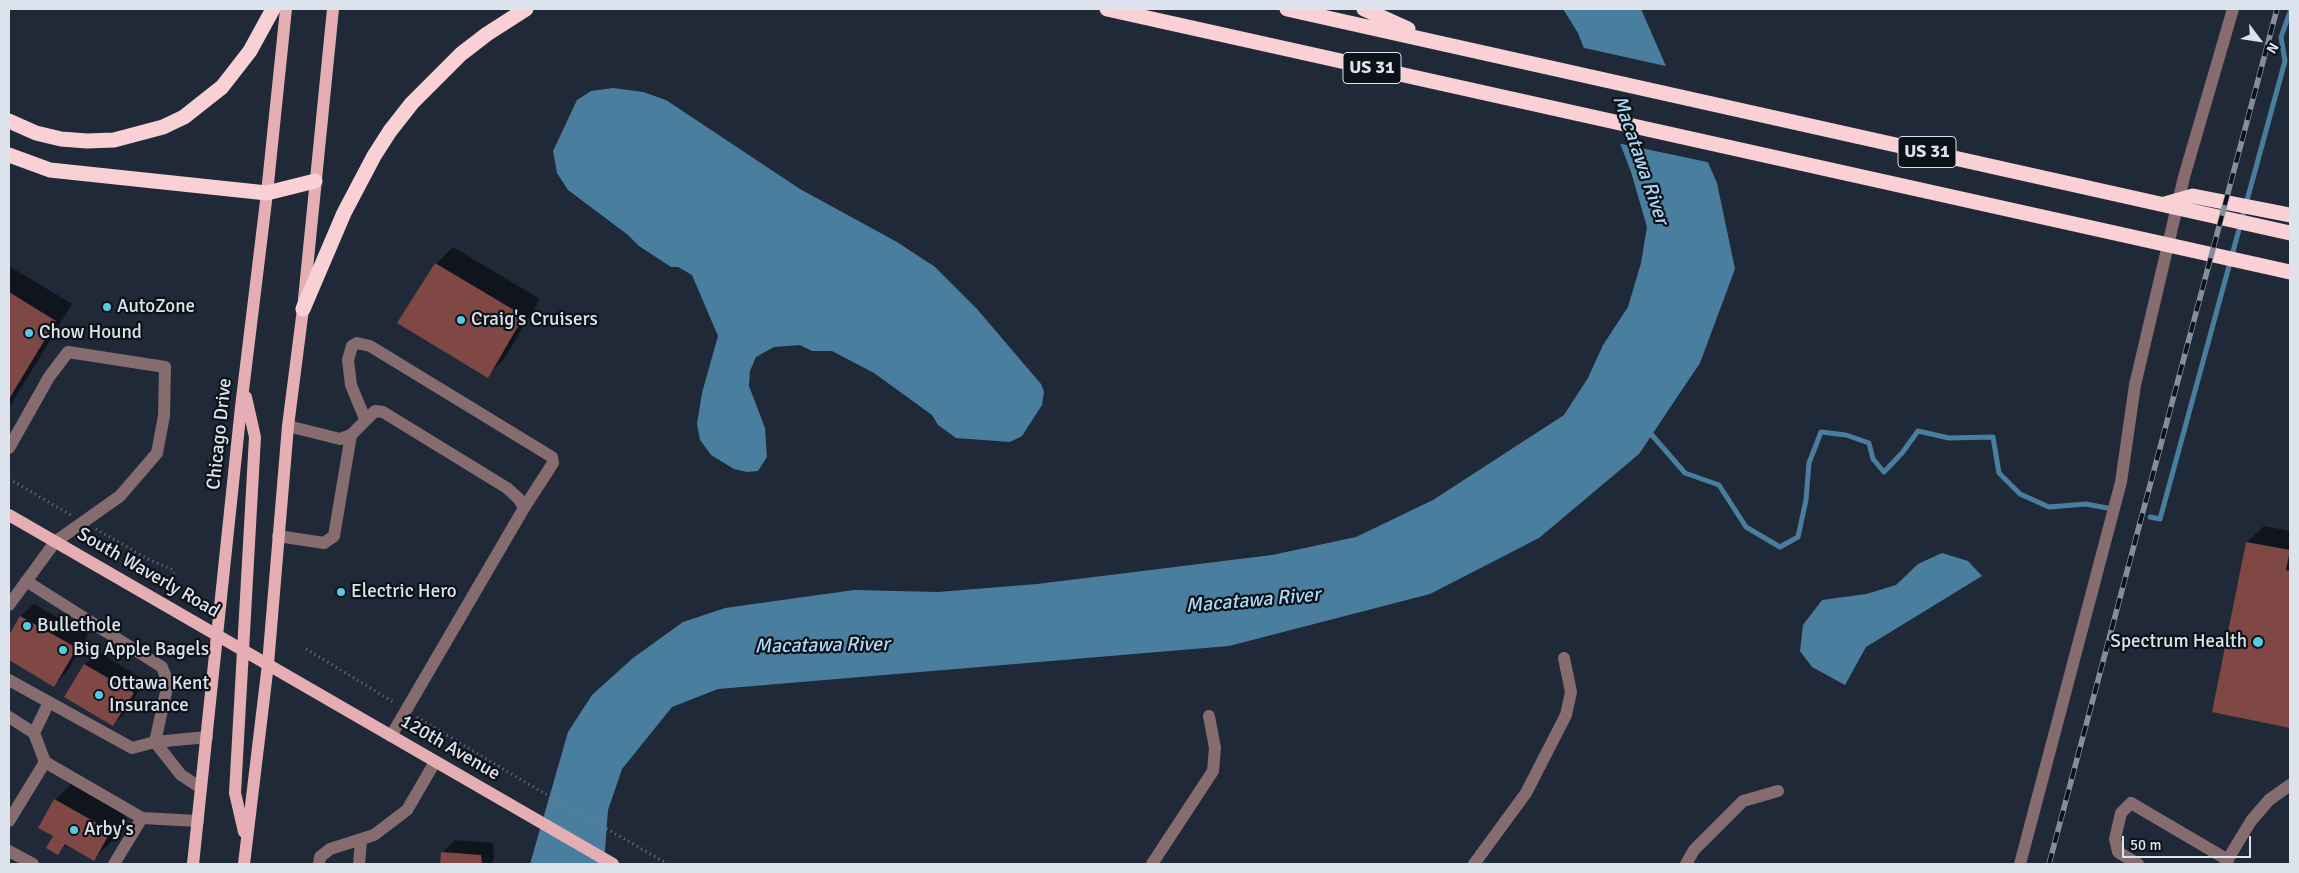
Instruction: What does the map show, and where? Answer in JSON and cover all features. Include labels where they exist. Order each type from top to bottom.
[{"type":"highway","points":[[9,122],[44,135],[87,141],[114,140],[163,127],[184,117],[222,87],[250,51],[273,9]]},
{"type":"highway","points":[[302,309],[344,213],[374,156],[390,131],[412,103],[462,54],[487,34],[526,9]]},
{"type":"highway","name":"US 31","points":[[1107,9],[2286,271]]},
{"type":"highway","name":"US 31","points":[[1287,9],[2290,233]]},
{"type":"highway","points":[[1364,9],[1437,42]]},
{"type":"highway","points":[[9,155],[50,170],[267,193],[315,181]]},
{"type":"highway","points":[[2162,204],[2193,196],[2290,214]]},
{"type":"main road","name":"Chicago Drive","points":[[193,864],[243,388],[267,193],[286,9]]},
{"type":"main road","points":[[244,864],[268,664],[288,426],[333,9]]},
{"type":"main road","points":[[243,388],[255,438],[235,793],[247,843]]},
{"type":"main road","name":"South Waverly Road","points":[[9,516],[268,664]]},
{"type":"main road","name":"120th Avenue","points":[[268,664],[613,864]]},
{"type":"lane","points":[[2020,864],[2121,482],[2135,385],[2184,177],[2233,9]]},
{"type":"lane","points":[[365,420],[351,385],[348,360],[352,346],[358,343],[370,346],[552,457],[553,463],[524,508],[391,736]]},
{"type":"lane","points":[[9,448],[48,376],[68,352],[165,367],[164,416],[157,453],[120,496],[55,542],[9,606]]},
{"type":"lane","points":[[288,426],[340,439],[351,435],[375,411],[383,412],[507,488],[519,499],[524,508]]},
{"type":"lane","points":[[278,536],[324,542],[334,536],[351,435]]},
{"type":"lane","points":[[26,582],[162,667],[168,683],[155,742]]},
{"type":"lane","points":[[1474,864],[1526,793],[1566,715],[1571,692],[1564,658]]},
{"type":"lane","points":[[9,680],[132,748],[155,742],[207,737]]},
{"type":"lane","points":[[34,733],[49,702]]},
{"type":"lane","points":[[1152,864],[1213,771],[1215,748],[1209,716]]},
{"type":"lane","points":[[9,718],[34,733],[45,762],[142,818],[198,821]]},
{"type":"lane","points":[[155,742],[181,775],[202,788]]},
{"type":"lane","points":[[9,821],[45,762]]},
{"type":"lane","points":[[319,864],[320,857],[330,850],[374,834],[407,810],[435,762]]},
{"type":"lane","points":[[2138,864],[2118,852],[2115,838],[2121,813],[2131,803],[2226,862],[2251,821],[2269,800],[2290,785]]},
{"type":"lane","points":[[1686,864],[1694,850],[1743,801],[1778,792]]},
{"type":"lane","points":[[114,864],[142,818]]},
{"type":"lane","points":[[359,864],[361,840]]},
{"type":"lane","points":[[9,851],[33,864]]},
{"type":"path","points":[[518,778],[668,864]]},
{"type":"water","name":"Macatawa River","points":[[1563,9],[1641,9],[1717,183],[1735,269],[1700,363],[1639,454],[1539,538],[1430,594],[1229,646],[718,689],[672,707],[622,769],[608,810],[604,864],[530,864],[568,732],[592,695],[633,658],[683,622],[725,608],[854,590],[938,592],[1037,584],[1272,555],[1356,537],[1433,500],[1564,415],[1588,378],[1603,345],[1628,307],[1641,263],[1647,227],[1631,172],[1578,33]]},
{"type":"water","points":[[613,88],[643,92],[666,100],[800,189],[897,242],[935,267],[977,309],[1041,384],[1044,392],[1042,405],[1022,436],[1010,442],[956,438],[938,425],[932,415],[874,373],[832,351],[812,351],[800,345],[774,347],[756,357],[750,371],[749,386],[765,428],[767,457],[758,471],[747,472],[734,469],[711,455],[700,440],[697,424],[702,393],[718,336],[692,275],[678,267],[671,267],[639,246],[628,235],[568,190],[557,173],[553,151],[577,100],[591,91]]},
{"type":"water","points":[[1942,553],[1968,561],[1982,576],[1866,647],[1845,685],[1812,667],[1800,651],[1803,625],[1822,600],[1866,594],[1896,585],[1918,564]]},
{"type":"pier","points":[[1580,47],[1670,67],[1712,163],[1617,143]]},
{"type":"building","name":"Craig's Cruisers","points":[[435,263],[524,316],[488,378],[397,323]]},
{"type":"building","points":[[9,292],[56,321],[9,399]]},
{"type":"building","name":"Spectrum Health","points":[[2246,542],[2290,550],[2286,570],[2290,571],[2290,728],[2212,712]]},
{"type":"building","points":[[20,616],[77,648],[54,687],[9,660],[9,635]]},
{"type":"building","name":"Ottawa Kent Insurance","points":[[84,664],[134,693],[113,726],[64,697]]},
{"type":"building","name":"Arby's","points":[[54,799],[111,831],[94,861],[65,844],[58,855],[46,848],[53,836],[38,828]]},
{"type":"building","points":[[441,852],[481,855],[482,864],[440,864]]},
{"type":"waterway","points":[[2150,517],[2160,519],[2285,61],[2281,37],[2290,12]]},
{"type":"waterway","points":[[1646,434],[1651,434],[1685,473],[1719,485],[1746,527],[1780,547],[1798,537],[1806,500],[1809,463],[1821,432],[1846,435],[1869,443],[1873,459],[1884,472],[1902,453],[1918,431],[1949,438],[1993,437],[1999,473],[2020,494],[2049,507],[2086,504],[2107,508]]},
{"type":"railway","points":[[2049,864],[2277,9]]},
{"type":"place","name":"AutoZone","points":[[107,307]]},
{"type":"place","name":"Craig's Cruisers","points":[[461,320]]},
{"type":"place","name":"Chow Hound","points":[[29,333]]},
{"type":"place","name":"Electric Hero","points":[[341,592]]},
{"type":"place","name":"Bullethole","points":[[27,626]]},
{"type":"place","name":"Spectrum Health","points":[[2258,642]]},
{"type":"place","name":"Big Apple Bagels","points":[[63,650]]},
{"type":"place","name":"Ottawa Kent Insurance","points":[[99,695]]},
{"type":"place","name":"Arby's","points":[[74,830]]}]
